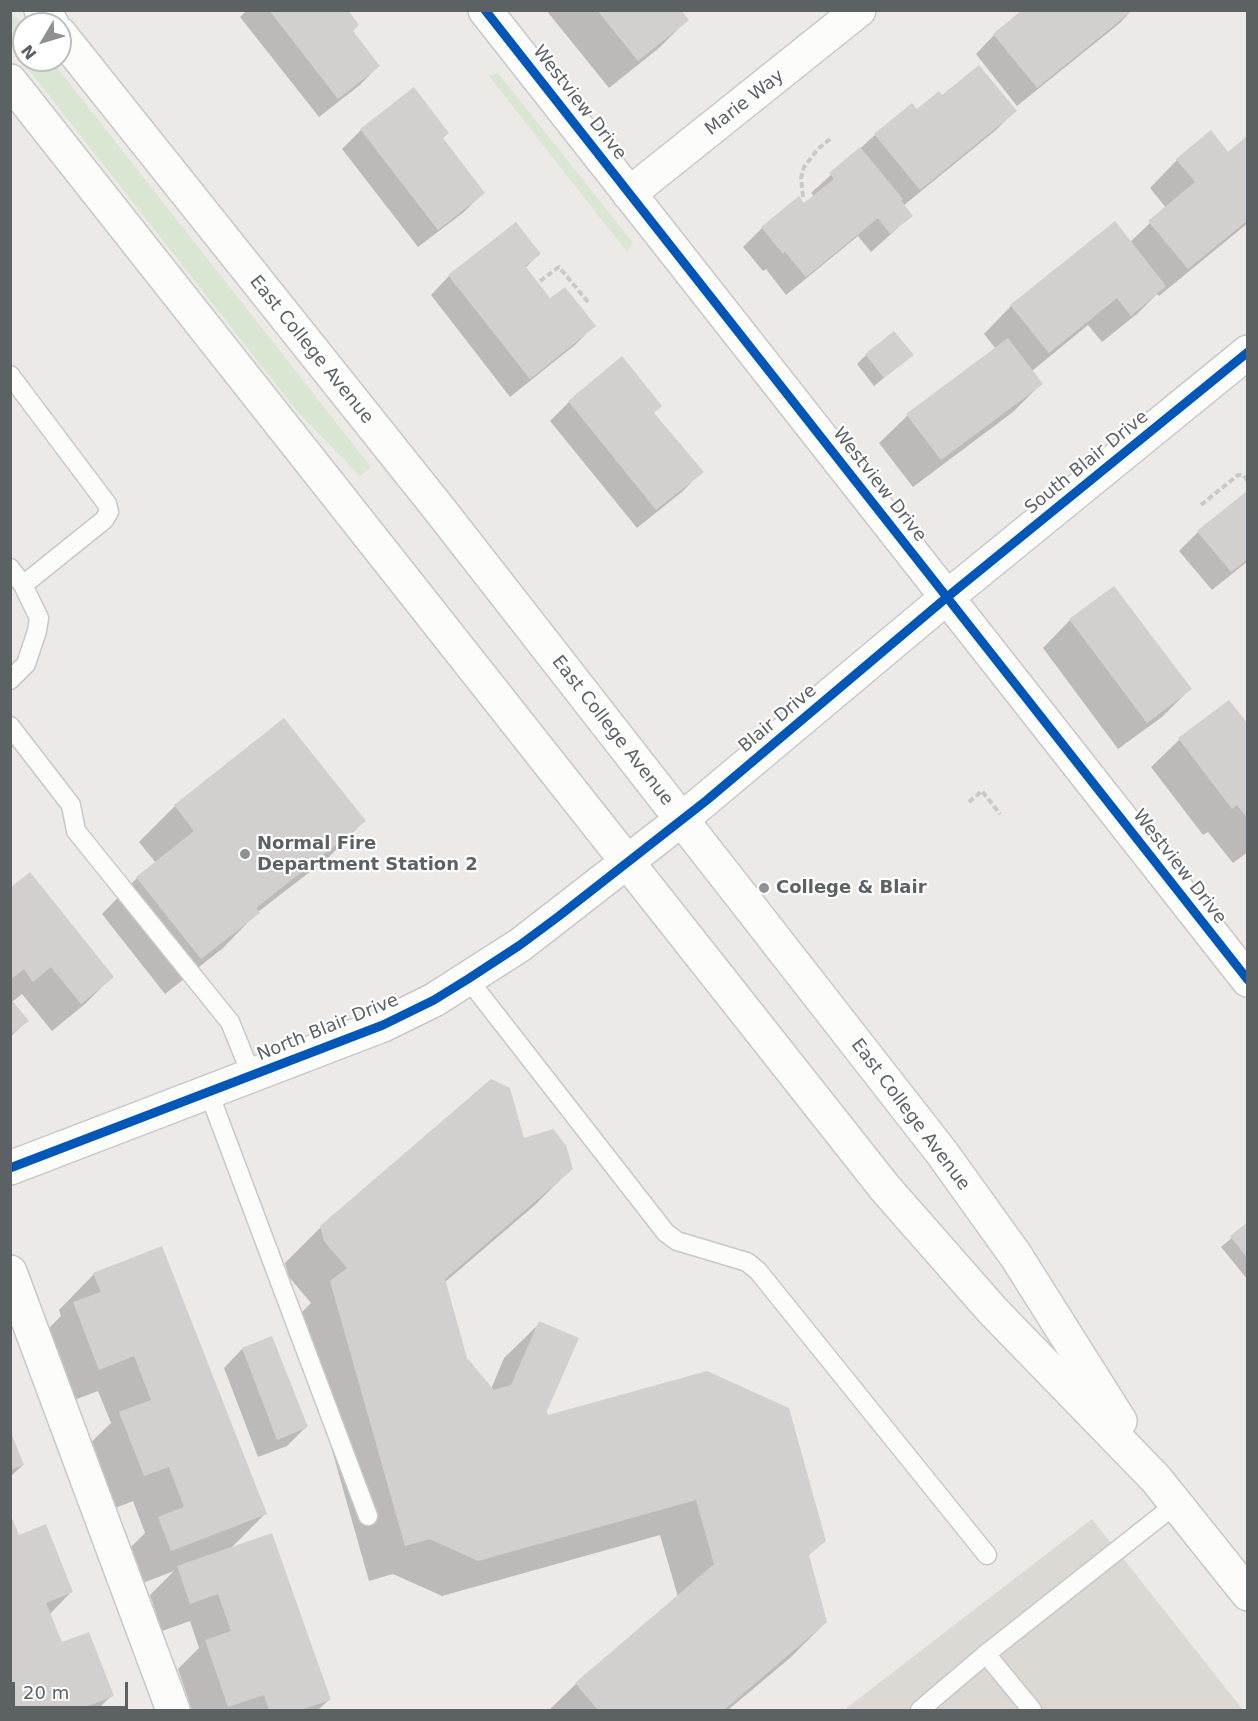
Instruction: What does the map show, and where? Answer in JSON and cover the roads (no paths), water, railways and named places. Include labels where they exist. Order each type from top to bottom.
[{"type":"main road","name":"Westview Drive","points":[[485,10],[1248,980]]},
{"type":"main road","name":"Marie Way","points":[[629,194],[859,10]]},
{"type":"main road","name":"East College Avenue","points":[[72,49],[440,510],[942,1153],[1016,1257],[1166,1491]]},
{"type":"main road","name":"East College Avenue","points":[[10,81],[885,1188],[993,1311],[1166,1491],[1248,1594]]},
{"type":"main road","name":"South Blair Drive","points":[[946,598],[1248,352]]},
{"type":"main road","name":"Blair Drive","points":[[628,861],[681,820],[946,598]]},
{"type":"main road","name":"North Blair Drive","points":[[10,1168],[383,1025],[434,1000],[520,945],[628,861]]},
{"type":"main road","points":[[10,1272],[173,1710]]},
{"type":"lane","points":[[10,375],[107,504],[109,512],[104,520],[23,585]]},
{"type":"lane","points":[[10,568],[23,585],[39,618],[26,664],[10,680]]},
{"type":"lane","points":[[10,726],[71,805],[76,831],[230,1022],[252,1076]]},
{"type":"lane","points":[[468,979],[666,1233],[677,1241],[747,1262],[758,1271],[987,1555]]},
{"type":"lane","points":[[209,1093],[368,1516]]},
{"type":"lane","points":[[920,1710],[986,1654],[1166,1491]]},
{"type":"lane","points":[[986,1654],[1032,1710]]},
{"type":"place","name":"Normal Fire Department Station 2","points":[[245,854]]},
{"type":"place","name":"College & Blair","points":[[764,888]]}]
